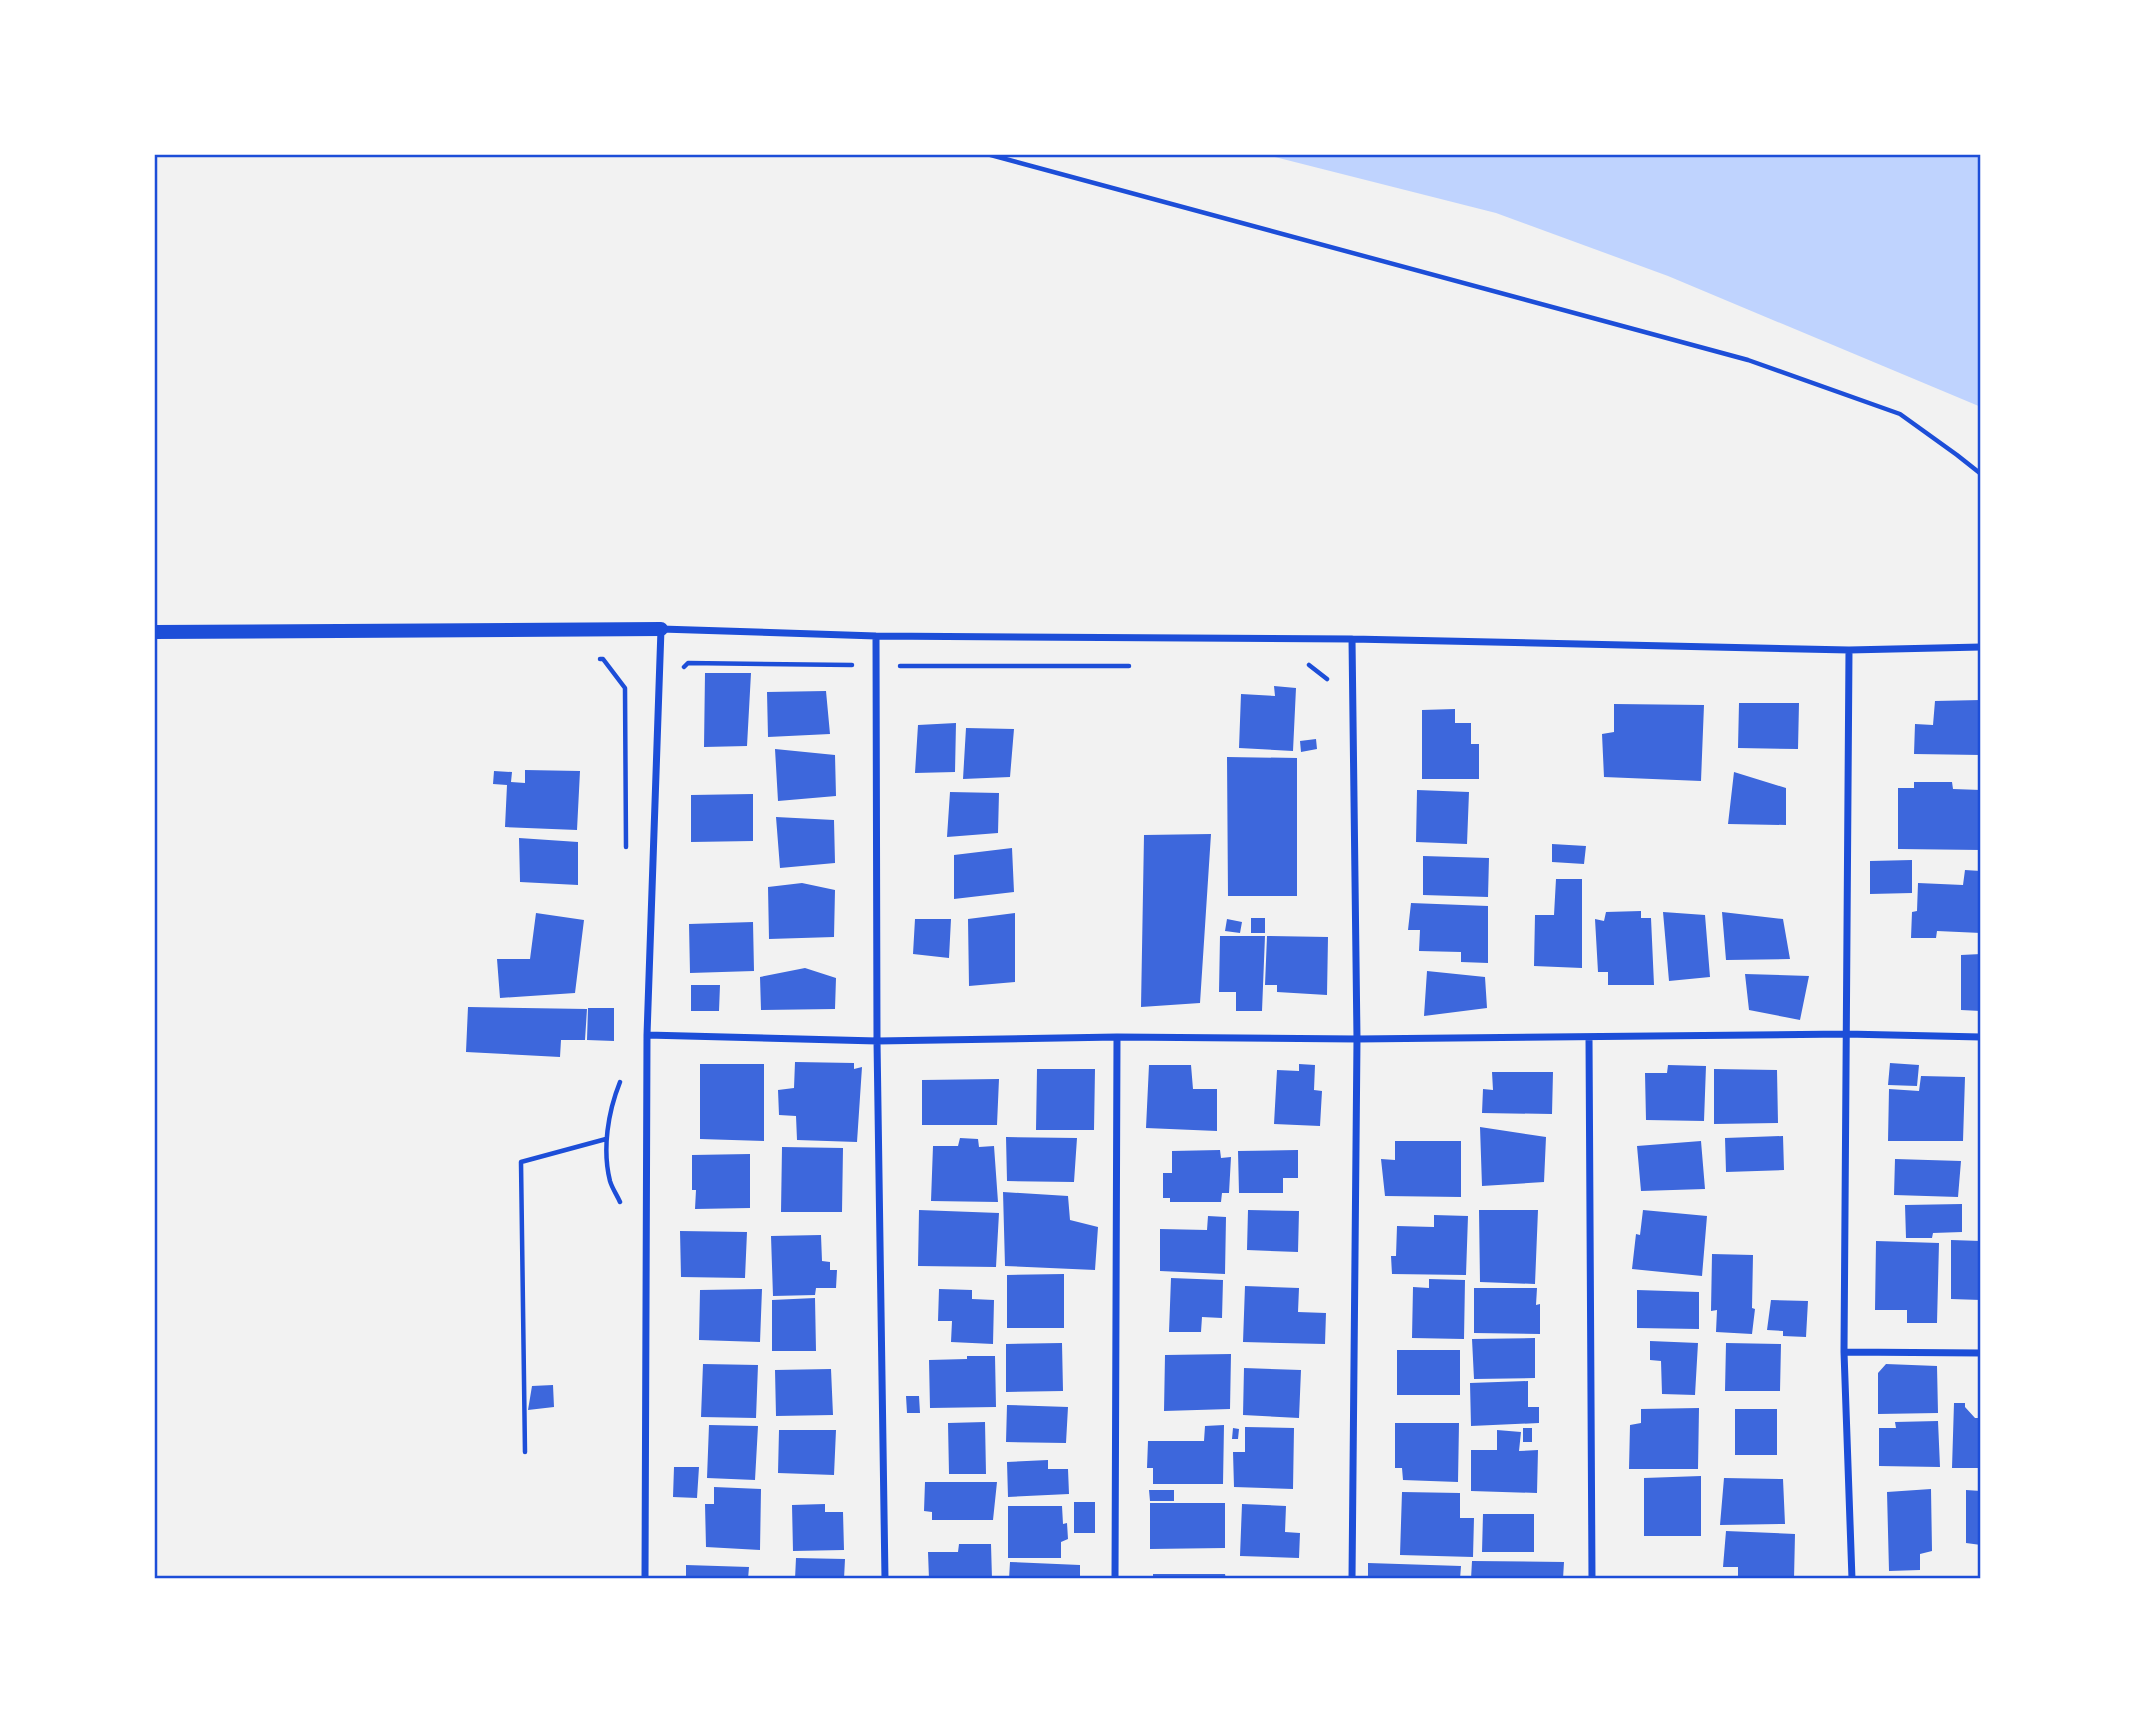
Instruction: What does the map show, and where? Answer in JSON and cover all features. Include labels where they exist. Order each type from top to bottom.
[{"type":"main road","points":[[154,632],[661,629]]},
{"type":"street","points":[[645,1579],[647,1035],[661,629],[876,636],[1352,639],[1849,650],[1981,647]]},
{"type":"street","points":[[876,636],[877,1041],[885,1579]]},
{"type":"street","points":[[1352,639],[1357,1039],[1352,1579]]},
{"type":"street","points":[[1849,650],[1844,1352],[1852,1579]]},
{"type":"street","points":[[647,1035],[877,1041],[1118,1037],[1357,1039],[1846,1034],[1981,1037]]},
{"type":"street","points":[[1115,1579],[1118,1037]]},
{"type":"street","points":[[1589,1037],[1592,1579]]},
{"type":"street","points":[[1844,1352],[1981,1353]]},
{"type":"path","points":[[987,154],[1748,360],[1900,414],[1981,474]]},
{"type":"path","points":[[589,659],[603,659],[625,688],[626,855]]},
{"type":"path","points":[[680,670],[688,663],[1134,666]]},
{"type":"path","points":[[1297,665],[1311,665],[1353,700]]},
{"type":"path","points":[[623,1075],[615,1096],[606,1139],[610,1183],[626,1213]]},
{"type":"path","points":[[525,1452],[521,1162],[606,1139]]},
{"type":"water","points":[[1263,154],[1981,154],[1981,407],[1668,276],[1496,213]]},
{"type":"building","points":[[705,673],[751,673],[747,746],[704,747]]},
{"type":"building","points":[[1274,686],[1296,688],[1293,751],[1239,748],[1241,694],[1275,696]]},
{"type":"building","points":[[826,691],[830,734],[768,737],[767,692]]},
{"type":"building","points":[[1981,700],[1981,755],[1914,754],[1915,724],[1933,725],[1935,701]]},
{"type":"building","points":[[1739,703],[1799,703],[1798,749],[1738,748]]},
{"type":"building","points":[[1614,704],[1704,705],[1701,781],[1604,777],[1602,734],[1614,732]]},
{"type":"building","points":[[1455,709],[1455,723],[1471,723],[1471,744],[1479,744],[1479,779],[1422,779],[1422,710]]},
{"type":"building","points":[[956,723],[955,772],[915,773],[918,725]]},
{"type":"building","points":[[966,728],[1014,729],[1010,777],[963,779]]},
{"type":"building","points":[[1316,739],[1317,749],[1301,752],[1300,741]]},
{"type":"building","points":[[775,749],[835,755],[836,796],[778,801]]},
{"type":"building","points":[[1227,757],[1297,758],[1297,896],[1228,896]]},
{"type":"building","points":[[525,770],[580,771],[577,830],[505,827],[507,785],[493,784],[494,771],[512,772],[511,782],[525,783]]},
{"type":"building","points":[[1734,772],[1786,788],[1786,825],[1728,824]]},
{"type":"building","points":[[1914,782],[1952,782],[1953,789],[1981,790],[1981,850],[1898,849],[1898,788],[1914,788]]},
{"type":"building","points":[[1417,790],[1469,792],[1467,844],[1416,842]]},
{"type":"building","points":[[950,792],[999,793],[998,833],[947,837]]},
{"type":"building","points":[[753,794],[753,841],[691,842],[691,795]]},
{"type":"building","points":[[776,817],[834,820],[835,863],[780,868]]},
{"type":"building","points":[[1211,834],[1200,1003],[1141,1007],[1144,835]]},
{"type":"building","points":[[519,838],[578,842],[578,885],[520,882]]},
{"type":"building","points":[[1552,844],[1586,846],[1584,864],[1552,862]]},
{"type":"building","points":[[1012,848],[1014,892],[954,899],[954,855]]},
{"type":"building","points":[[1423,856],[1489,858],[1488,897],[1423,895]]},
{"type":"building","points":[[1912,860],[1912,893],[1870,894],[1870,861]]},
{"type":"building","points":[[1965,870],[1981,871],[1981,933],[1937,931],[1936,938],[1911,938],[1912,912],[1917,911],[1918,883],[1963,885]]},
{"type":"building","points":[[1556,879],[1582,879],[1582,968],[1534,966],[1535,915],[1554,915]]},
{"type":"building","points":[[802,883],[835,890],[834,937],[769,939],[768,887]]},
{"type":"building","points":[[1411,903],[1488,906],[1488,963],[1461,962],[1461,952],[1419,951],[1420,930],[1408,930]]},
{"type":"building","points":[[1641,911],[1641,918],[1651,918],[1654,985],[1608,985],[1608,972],[1598,972],[1595,919],[1604,921],[1606,912]]},
{"type":"building","points":[[1663,912],[1705,915],[1710,977],[1669,981]]},
{"type":"building","points":[[1722,912],[1783,919],[1790,959],[1726,960]]},
{"type":"building","points":[[536,913],[584,920],[575,993],[500,998],[497,959],[530,959]]},
{"type":"building","points":[[1015,913],[1015,982],[969,986],[968,919]]},
{"type":"building","points":[[1251,918],[1265,918],[1265,933],[1251,933]]},
{"type":"building","points":[[915,919],[951,919],[949,958],[913,954]]},
{"type":"building","points":[[1227,919],[1242,922],[1240,933],[1225,931]]},
{"type":"building","points":[[753,922],[754,971],[690,973],[689,924]]},
{"type":"building","points":[[1220,936],[1265,936],[1262,1011],[1236,1011],[1236,992],[1219,992]]},
{"type":"building","points":[[1267,936],[1328,937],[1327,995],[1277,992],[1277,985],[1265,985]]},
{"type":"building","points":[[1981,954],[1981,1011],[1961,1010],[1961,955]]},
{"type":"building","points":[[805,968],[836,978],[835,1009],[761,1010],[760,977]]},
{"type":"building","points":[[1427,971],[1485,977],[1487,1008],[1424,1016]]},
{"type":"building","points":[[1745,974],[1809,976],[1800,1020],[1749,1010]]},
{"type":"building","points":[[691,985],[720,985],[719,1011],[691,1011]]},
{"type":"building","points":[[468,1007],[587,1009],[585,1040],[561,1040],[560,1057],[466,1052]]},
{"type":"building","points":[[588,1008],[614,1008],[614,1041],[587,1040]]},
{"type":"building","points":[[795,1062],[854,1063],[854,1069],[862,1067],[857,1142],[797,1140],[796,1116],[779,1115],[778,1090],[794,1088]]},
{"type":"building","points":[[1890,1063],[1919,1065],[1917,1086],[1888,1085]]},
{"type":"building","points":[[700,1064],[764,1064],[764,1141],[700,1139]]},
{"type":"building","points":[[1299,1064],[1315,1065],[1314,1090],[1322,1091],[1320,1126],[1274,1124],[1277,1070],[1299,1071]]},
{"type":"building","points":[[1149,1065],[1191,1065],[1193,1089],[1217,1089],[1217,1131],[1146,1128]]},
{"type":"building","points":[[1668,1065],[1706,1066],[1704,1121],[1646,1120],[1645,1073],[1667,1073]]},
{"type":"building","points":[[1037,1069],[1095,1069],[1094,1130],[1036,1130]]},
{"type":"building","points":[[1714,1069],[1777,1070],[1778,1123],[1714,1124]]},
{"type":"building","points":[[1492,1072],[1553,1072],[1552,1114],[1482,1113],[1483,1089],[1493,1090]]},
{"type":"building","points":[[1921,1076],[1965,1077],[1963,1141],[1888,1141],[1889,1089],[1919,1091]]},
{"type":"building","points":[[999,1079],[997,1125],[922,1125],[922,1080]]},
{"type":"building","points":[[1480,1127],[1546,1137],[1544,1182],[1482,1186]]},
{"type":"building","points":[[1783,1136],[1784,1170],[1726,1172],[1725,1138]]},
{"type":"building","points":[[1006,1137],[1077,1138],[1074,1182],[1007,1181]]},
{"type":"building","points":[[960,1138],[978,1139],[979,1147],[994,1146],[998,1202],[931,1201],[933,1146],[958,1146]]},
{"type":"building","points":[[1395,1141],[1461,1141],[1461,1197],[1385,1196],[1381,1159],[1395,1160]]},
{"type":"building","points":[[1701,1141],[1705,1189],[1641,1191],[1637,1146]]},
{"type":"building","points":[[782,1147],[843,1148],[842,1212],[781,1212]]},
{"type":"building","points":[[1220,1150],[1221,1158],[1231,1157],[1229,1193],[1222,1193],[1221,1202],[1170,1202],[1170,1198],[1163,1198],[1163,1173],[1172,1173],[1172,1151]]},
{"type":"building","points":[[1298,1150],[1298,1178],[1283,1178],[1283,1193],[1239,1193],[1238,1151]]},
{"type":"building","points":[[750,1154],[750,1208],[695,1209],[692,1155]]},
{"type":"building","points":[[1895,1159],[1961,1161],[1958,1197],[1894,1195]]},
{"type":"building","points":[[1003,1192],[1068,1196],[1070,1220],[1098,1227],[1095,1270],[1005,1266]]},
{"type":"building","points":[[1962,1204],[1962,1232],[1933,1233],[1932,1238],[1906,1238],[1905,1205]]},
{"type":"building","points":[[919,1210],[999,1213],[996,1267],[918,1266]]},
{"type":"building","points":[[1248,1210],[1299,1211],[1298,1252],[1247,1250]]},
{"type":"building","points":[[1479,1210],[1538,1210],[1535,1284],[1480,1282]]},
{"type":"building","points":[[1643,1210],[1707,1216],[1702,1276],[1632,1269],[1636,1234],[1640,1235]]},
{"type":"building","points":[[1434,1215],[1468,1216],[1466,1275],[1392,1274],[1391,1256],[1396,1256],[1397,1226],[1434,1227]]},
{"type":"building","points":[[1208,1216],[1226,1217],[1225,1274],[1160,1271],[1160,1229],[1207,1230]]},
{"type":"building","points":[[680,1231],[747,1232],[745,1278],[681,1277]]},
{"type":"building","points":[[821,1235],[822,1261],[830,1262],[830,1270],[837,1270],[836,1288],[816,1288],[815,1295],[773,1296],[771,1236]]},
{"type":"building","points":[[1951,1240],[1981,1241],[1981,1300],[1951,1299]]},
{"type":"building","points":[[1876,1241],[1939,1243],[1937,1323],[1907,1323],[1907,1310],[1875,1310]]},
{"type":"building","points":[[1712,1254],[1753,1255],[1752,1308],[1755,1309],[1752,1334],[1716,1332],[1717,1310],[1711,1311]]},
{"type":"building","points":[[1064,1274],[1064,1328],[1007,1328],[1007,1275]]},
{"type":"building","points":[[1171,1278],[1223,1280],[1222,1318],[1202,1317],[1201,1332],[1169,1332]]},
{"type":"building","points":[[1429,1279],[1465,1280],[1464,1339],[1412,1338],[1413,1287],[1429,1288]]},
{"type":"building","points":[[1245,1286],[1299,1288],[1298,1312],[1326,1313],[1325,1344],[1243,1342]]},
{"type":"building","points":[[1474,1288],[1537,1288],[1536,1305],[1540,1304],[1540,1334],[1474,1333]]},
{"type":"building","points":[[762,1289],[760,1342],[699,1340],[700,1290]]},
{"type":"building","points":[[939,1289],[972,1290],[972,1299],[994,1300],[993,1344],[951,1342],[952,1321],[938,1321]]},
{"type":"building","points":[[1637,1290],[1699,1292],[1699,1329],[1637,1328]]},
{"type":"building","points":[[815,1298],[816,1351],[772,1351],[772,1300]]},
{"type":"building","points":[[1771,1300],[1808,1301],[1806,1337],[1783,1336],[1783,1331],[1767,1330]]},
{"type":"building","points":[[1535,1338],[1535,1378],[1474,1379],[1472,1339]]},
{"type":"building","points":[[1650,1341],[1698,1343],[1695,1395],[1662,1394],[1661,1361],[1650,1360]]},
{"type":"building","points":[[1062,1343],[1063,1391],[1006,1392],[1006,1344]]},
{"type":"building","points":[[1726,1343],[1781,1344],[1780,1391],[1725,1391]]},
{"type":"building","points":[[1397,1350],[1460,1350],[1460,1395],[1397,1395]]},
{"type":"building","points":[[1231,1354],[1230,1409],[1164,1411],[1165,1355]]},
{"type":"building","points":[[967,1356],[995,1356],[996,1407],[930,1408],[929,1360],[967,1359]]},
{"type":"building","points":[[703,1364],[758,1365],[756,1418],[701,1417]]},
{"type":"building","points":[[1886,1364],[1937,1366],[1938,1413],[1878,1414],[1878,1373]]},
{"type":"building","points":[[1244,1368],[1301,1370],[1299,1418],[1243,1415]]},
{"type":"building","points":[[831,1369],[833,1415],[776,1416],[775,1370]]},
{"type":"building","points":[[1528,1381],[1528,1407],[1539,1407],[1539,1423],[1471,1426],[1470,1383]]},
{"type":"building","points":[[553,1385],[554,1407],[528,1410],[532,1386]]},
{"type":"building","points":[[906,1396],[919,1396],[920,1413],[907,1413]]},
{"type":"building","points":[[1954,1403],[1965,1403],[1965,1407],[1975,1418],[1981,1418],[1981,1468],[1952,1468]]},
{"type":"building","points":[[1007,1405],[1068,1407],[1066,1443],[1006,1442]]},
{"type":"building","points":[[1699,1408],[1698,1469],[1629,1469],[1630,1425],[1641,1423],[1641,1409]]},
{"type":"building","points":[[1735,1409],[1777,1409],[1777,1455],[1735,1455]]},
{"type":"building","points":[[1938,1421],[1940,1467],[1879,1466],[1879,1428],[1896,1428],[1895,1422]]},
{"type":"building","points":[[985,1422],[986,1474],[949,1474],[948,1423]]},
{"type":"building","points":[[1395,1423],[1459,1423],[1458,1482],[1403,1480],[1402,1468],[1395,1468]]},
{"type":"building","points":[[709,1425],[758,1426],[755,1480],[707,1478]]},
{"type":"building","points":[[1224,1425],[1223,1484],[1153,1484],[1153,1468],[1147,1468],[1148,1441],[1204,1441],[1205,1426]]},
{"type":"building","points":[[1245,1427],[1294,1428],[1293,1489],[1234,1487],[1233,1452],[1245,1452]]},
{"type":"building","points":[[1233,1428],[1239,1429],[1238,1439],[1232,1439]]},
{"type":"building","points":[[1523,1428],[1532,1428],[1532,1442],[1523,1442]]},
{"type":"building","points":[[779,1430],[836,1430],[834,1475],[778,1473]]},
{"type":"building","points":[[1497,1430],[1521,1432],[1519,1451],[1538,1450],[1537,1493],[1471,1491],[1471,1450],[1497,1450]]},
{"type":"building","points":[[1048,1460],[1048,1469],[1068,1469],[1069,1494],[1008,1497],[1007,1462]]},
{"type":"building","points":[[674,1467],[699,1467],[697,1498],[673,1497]]},
{"type":"building","points":[[1701,1476],[1701,1536],[1644,1536],[1644,1478]]},
{"type":"building","points":[[1724,1478],[1783,1479],[1785,1524],[1720,1525]]},
{"type":"building","points":[[925,1482],[997,1482],[993,1520],[932,1520],[932,1512],[924,1511]]},
{"type":"building","points":[[714,1487],[761,1489],[760,1550],[706,1547],[705,1504],[714,1504]]},
{"type":"building","points":[[1931,1489],[1932,1551],[1920,1554],[1920,1570],[1889,1571],[1887,1492]]},
{"type":"building","points":[[1149,1490],[1174,1490],[1174,1501],[1150,1501]]},
{"type":"building","points":[[1966,1490],[1981,1491],[1981,1545],[1966,1543]]},
{"type":"building","points":[[1402,1492],[1460,1493],[1460,1518],[1474,1518],[1473,1557],[1400,1555]]},
{"type":"building","points":[[1074,1502],[1095,1502],[1095,1533],[1074,1533]]},
{"type":"building","points":[[1150,1503],[1225,1503],[1225,1548],[1150,1549]]},
{"type":"building","points":[[825,1504],[825,1512],[843,1512],[844,1550],[793,1551],[792,1505]]},
{"type":"building","points":[[1242,1504],[1286,1506],[1285,1532],[1300,1533],[1299,1558],[1240,1556]]},
{"type":"building","points":[[1008,1506],[1062,1506],[1063,1524],[1067,1523],[1068,1539],[1061,1542],[1061,1558],[1008,1558]]},
{"type":"building","points":[[1483,1514],[1534,1514],[1534,1552],[1482,1552]]},
{"type":"building","points":[[1726,1531],[1795,1534],[1794,1579],[1738,1579],[1738,1567],[1723,1567]]},
{"type":"building","points":[[959,1544],[991,1544],[992,1579],[929,1579],[928,1552],[958,1552]]},
{"type":"building","points":[[796,1558],[845,1559],[844,1579],[795,1579]]},
{"type":"building","points":[[1472,1561],[1564,1562],[1563,1579],[1471,1579]]},
{"type":"building","points":[[1010,1562],[1080,1565],[1080,1579],[1009,1579]]},
{"type":"building","points":[[1368,1563],[1461,1566],[1460,1579],[1368,1579]]},
{"type":"building","points":[[686,1565],[749,1567],[748,1579],[686,1579]]},
{"type":"building","points":[[1153,1574],[1225,1574],[1226,1579],[1153,1579]]}]
